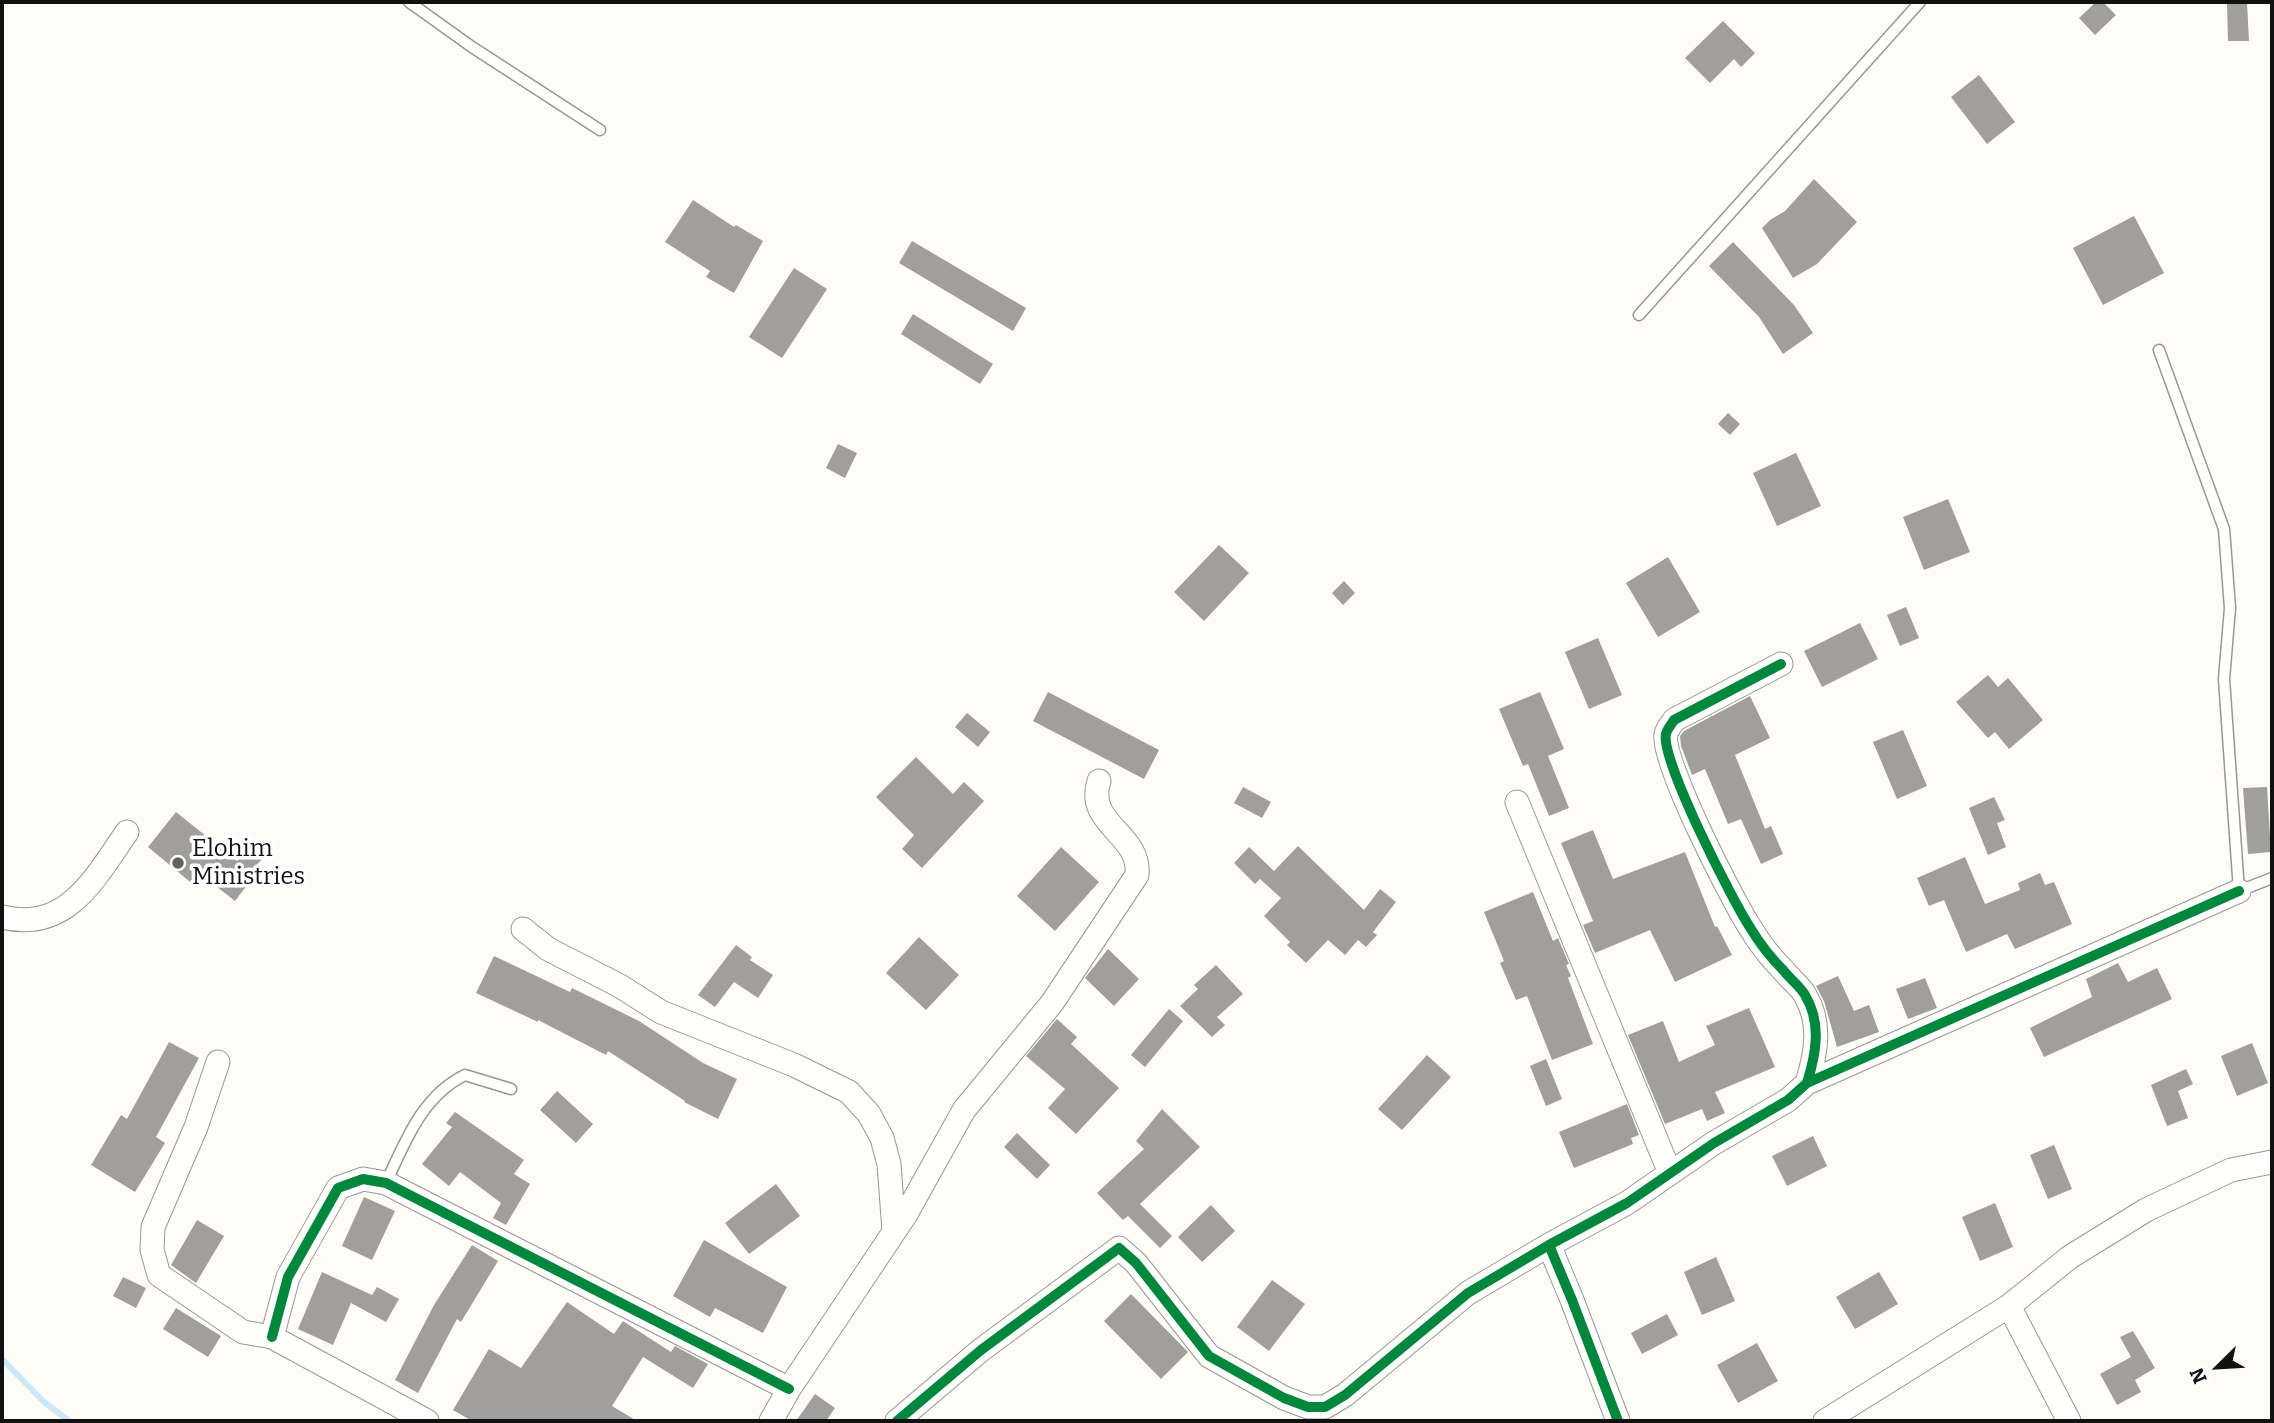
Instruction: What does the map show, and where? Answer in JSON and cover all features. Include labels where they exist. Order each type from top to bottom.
[{"type":"street","points":[[1781,664],[1674,720],[1666,733],[1667,750],[1692,814],[1750,929],[1777,965],[1805,995],[1813,1016],[1817,1039],[1807,1083]]},
{"type":"street","points":[[771,1421],[789,1389],[894,1231],[964,1110],[1052,1003],[1138,875],[1139,861],[1131,846],[1107,822],[1097,806],[1095,792],[1099,781]]},
{"type":"street","points":[[1517,802],[1670,1173]]},
{"type":"street","points":[[2,917],[30,921],[59,912],[75,900],[92,881],[127,832]]},
{"type":"street","points":[[897,1421],[981,1350],[1119,1248],[1136,1264],[1209,1356],[1284,1398],[1308,1407],[1325,1407],[1345,1395],[1468,1293],[1549,1245],[1604,1217],[1714,1143],[1788,1100],[1807,1083],[2239,891]]},
{"type":"street","points":[[523,929],[548,949],[620,986],[661,1012],[794,1065],[849,1092],[869,1114],[882,1138],[889,1164],[894,1231]]},
{"type":"street","points":[[218,1062],[196,1127],[153,1227],[152,1250],[159,1275],[243,1332],[272,1337],[427,1421]]},
{"type":"street","points":[[1825,1421],[2009,1306],[2070,1257],[2147,1210],[2231,1170],[2272,1162]]},
{"type":"street","points":[[272,1337],[288,1277],[338,1188],[363,1179],[386,1183],[789,1389]]},
{"type":"street","points":[[1549,1245],[1573,1300],[1618,1421]]},
{"type":"street","points":[[2009,1306],[2069,1421]]},
{"type":"lane","points":[[410,2],[472,47],[600,130]]},
{"type":"lane","points":[[1639,315],[1920,2]]},
{"type":"lane","points":[[2159,350],[2224,529],[2230,608],[2224,679],[2239,891],[2272,878]]},
{"type":"lane","points":[[386,1183],[416,1120],[447,1084],[465,1075],[511,1089]]},
{"type":"building","points":[[2096,2],[2103,2],[2116,15],[2095,35],[2079,18]]},
{"type":"building","points":[[2227,2],[2247,2],[2249,41],[2228,41]]},
{"type":"building","points":[[1723,21],[1755,53],[1741,67],[1734,59],[1710,83],[1685,58]]},
{"type":"building","points":[[1979,75],[2015,122],[1987,144],[1951,97]]},
{"type":"building","points":[[1814,179],[1857,222],[1817,264],[1793,278],[1762,228],[1785,211]]},
{"type":"building","points":[[693,200],[734,227],[736,225],[763,241],[734,293],[706,277],[710,271],[665,242]]},
{"type":"building","points":[[2134,216],[2164,273],[2103,305],[2073,248]]},
{"type":"building","points":[[912,241],[1026,308],[1013,331],[899,263]]},
{"type":"building","points":[[1733,242],[1794,305],[1813,333],[1783,354],[1759,317],[1709,266]]},
{"type":"building","points":[[794,268],[827,289],[782,358],[749,337]]},
{"type":"building","points":[[913,314],[993,364],[980,384],[901,334]]},
{"type":"building","points":[[1728,413],[1740,424],[1730,435],[1718,424]]},
{"type":"building","points":[[838,444],[857,453],[845,478],[826,468]]},
{"type":"building","points":[[1796,453],[1821,506],[1777,526],[1753,473]]},
{"type":"building","points":[[1948,499],[1970,552],[1924,570],[1903,517]]},
{"type":"building","points":[[1219,545],[1249,573],[1204,621],[1174,592]]},
{"type":"building","points":[[1668,557],[1700,612],[1658,637],[1626,583]]},
{"type":"building","points":[[1344,581],[1355,593],[1343,605],[1332,593]]},
{"type":"building","points":[[1906,607],[1919,638],[1900,646],[1887,615]]},
{"type":"building","points":[[1860,623],[1878,659],[1822,687],[1804,651]]},
{"type":"building","points":[[1598,638],[1622,695],[1589,709],[1565,652]]},
{"type":"building","points":[[1988,675],[1998,687],[2008,678],[2043,720],[2009,749],[1995,732],[1988,738],[1956,702]]},
{"type":"building","points":[[1048,692],[1159,750],[1144,779],[1033,721]]},
{"type":"building","points":[[1540,692],[1564,749],[1548,756],[1569,808],[1549,816],[1528,764],[1523,766],[1499,709]]},
{"type":"building","points":[[1750,696],[1770,738],[1735,755],[1765,829],[1771,826],[1783,854],[1761,864],[1741,819],[1728,824],[1705,769],[1692,775],[1680,736],[1684,731]]},
{"type":"building","points":[[967,713],[990,732],[978,747],[955,727]]},
{"type":"building","points":[[1903,730],[1927,786],[1897,799],[1873,742]]},
{"type":"building","points":[[916,757],[953,794],[964,782],[984,801],[922,868],[902,849],[914,835],[876,797]]},
{"type":"building","points":[[1243,787],[1271,802],[1262,818],[1234,803]]},
{"type":"building","points":[[2267,787],[2271,852],[2248,854],[2243,788]]},
{"type":"building","points":[[1994,797],[2005,820],[1997,823],[2006,847],[1988,855],[1969,808]]},
{"type":"building","points":[[176,812],[237,861],[250,847],[263,858],[250,872],[255,875],[235,901],[203,876],[195,886],[148,847]]},
{"type":"building","points":[[1593,830],[1613,879],[1685,852],[1715,927],[1717,926],[1732,955],[1675,982],[1650,930],[1595,953],[1583,925],[1593,921],[1561,843]]},
{"type":"building","points":[[1298,846],[1364,910],[1380,889],[1396,902],[1373,932],[1377,935],[1366,947],[1358,940],[1345,955],[1328,940],[1306,963],[1287,945],[1290,942],[1264,916],[1281,898],[1260,879],[1255,884],[1234,863],[1249,847],[1274,871]]},
{"type":"building","points":[[1061,847],[1099,882],[1055,931],[1017,896]]},
{"type":"building","points":[[1965,857],[1985,904],[2020,890],[2018,883],[2040,873],[2045,885],[2054,882],[2072,924],[2015,949],[2007,934],[1966,952],[1944,900],[1929,906],[1917,878]]},
{"type":"building","points":[[1533,892],[1553,941],[1558,938],[1569,964],[1566,965],[1571,976],[1568,978],[1593,1044],[1552,1060],[1527,996],[1516,1000],[1500,963],[1504,961],[1484,912]]},
{"type":"building","points":[[919,937],[959,975],[926,1010],[886,973]]},
{"type":"building","points":[[736,945],[752,957],[750,960],[773,975],[758,998],[734,982],[715,1007],[698,995]]},
{"type":"building","points":[[1108,949],[1139,979],[1114,1006],[1085,978]]},
{"type":"building","points":[[494,956],[570,992],[572,988],[639,1021],[703,1063],[737,1079],[718,1119],[684,1102],[608,1051],[606,1055],[538,1020],[476,993]]},
{"type":"building","points":[[2118,963],[2128,982],[2157,968],[2172,999],[2044,1057],[2030,1028],[2092,997],[2086,979]]},
{"type":"building","points":[[1216,965],[1243,994],[1217,1017],[1225,1025],[1212,1037],[1180,1006],[1198,989],[1194,985]]},
{"type":"building","points":[[1838,976],[1854,1011],[1869,1005],[1879,1032],[1837,1047],[1824,1001],[1816,986]]},
{"type":"building","points":[[1925,978],[1937,1008],[1908,1019],[1896,989]]},
{"type":"building","points":[[1749,1008],[1775,1067],[1715,1092],[1725,1113],[1707,1121],[1702,1109],[1665,1124],[1628,1035],[1663,1021],[1679,1062],[1715,1045],[1706,1026]]},
{"type":"building","points":[[1169,1009],[1183,1021],[1145,1067],[1131,1055]]},
{"type":"building","points":[[1057,1019],[1077,1037],[1071,1044],[1119,1088],[1076,1134],[1048,1108],[1065,1089],[1026,1056]]},
{"type":"building","points":[[169,1042],[199,1058],[156,1137],[165,1143],[135,1192],[91,1165],[121,1115],[127,1119]]},
{"type":"building","points":[[2252,1043],[2268,1083],[2237,1096],[2221,1056]]},
{"type":"building","points":[[1427,1055],[1451,1077],[1402,1130],[1378,1109]]},
{"type":"building","points":[[1546,1059],[1562,1099],[1546,1106],[1530,1066]]},
{"type":"building","points":[[2186,1069],[2193,1084],[2178,1091],[2188,1118],[2167,1126],[2151,1085]]},
{"type":"building","points":[[557,1091],[593,1124],[576,1143],[540,1110]]},
{"type":"building","points":[[1627,1104],[1639,1135],[1631,1138],[1633,1144],[1574,1168],[1559,1132]]},
{"type":"building","points":[[1162,1109],[1200,1147],[1140,1204],[1172,1236],[1160,1248],[1128,1216],[1123,1220],[1097,1193],[1144,1149],[1136,1141]]},
{"type":"building","points":[[455,1112],[524,1160],[514,1174],[530,1184],[506,1225],[493,1218],[501,1203],[460,1172],[449,1186],[422,1164],[452,1127],[446,1123]]},
{"type":"building","points":[[1017,1133],[1050,1165],[1037,1179],[1004,1147]]},
{"type":"building","points":[[1813,1136],[1827,1166],[1787,1186],[1772,1156]]},
{"type":"building","points":[[2054,1145],[2072,1189],[2048,1199],[2030,1155]]},
{"type":"building","points":[[776,1184],[800,1216],[749,1254],[725,1223]]},
{"type":"building","points":[[364,1197],[395,1211],[372,1260],[342,1246]]},
{"type":"building","points":[[1995,1203],[2013,1247],[1980,1261],[1962,1217]]},
{"type":"building","points":[[1211,1205],[1235,1231],[1202,1262],[1178,1237]]},
{"type":"building","points":[[197,1220],[224,1236],[196,1283],[171,1265]]},
{"type":"building","points":[[704,1240],[787,1287],[763,1333],[715,1308],[710,1317],[673,1296]]},
{"type":"building","points":[[472,1245],[498,1261],[461,1322],[457,1319],[418,1393],[395,1380],[434,1305]]},
{"type":"building","points":[[1716,1257],[1735,1301],[1702,1315],[1684,1272]]},
{"type":"building","points":[[322,1272],[372,1295],[377,1287],[399,1299],[386,1322],[351,1303],[333,1345],[298,1329]]},
{"type":"building","points":[[1879,1272],[1898,1304],[1855,1329],[1836,1297]]},
{"type":"building","points":[[123,1277],[146,1288],[136,1308],[113,1296]]},
{"type":"building","points":[[1272,1280],[1305,1304],[1269,1351],[1237,1327]]},
{"type":"building","points":[[1131,1294],[1188,1352],[1161,1379],[1104,1321]]},
{"type":"building","points":[[567,1302],[614,1334],[623,1321],[671,1352],[675,1346],[708,1364],[693,1388],[643,1357],[612,1406],[637,1421],[472,1421],[453,1410],[489,1349],[521,1368]]},
{"type":"building","points":[[176,1308],[221,1336],[208,1357],[163,1329]]},
{"type":"building","points":[[1667,1314],[1678,1335],[1642,1354],[1631,1333]]},
{"type":"building","points":[[2133,1331],[2155,1368],[2135,1380],[2141,1392],[2117,1405],[2100,1374],[2131,1357],[2120,1337]]},
{"type":"building","points":[[1757,1343],[1778,1381],[1738,1403],[1717,1365]]},
{"type":"building","points":[[815,1394],[835,1408],[826,1421],[796,1421]]},
{"type":"waterway","points":[[2,1359],[44,1402],[69,1421]]},
{"type":"cycle path","points":[[1781,664],[1674,720],[1666,734],[1674,771],[1729,891],[1758,940],[1805,995],[1810,1006],[1814,1016],[1816,1039],[1807,1083]]},
{"type":"cycle path","points":[[1618,1421],[1549,1245],[1627,1203],[1714,1143],[1788,1100],[1807,1083],[2239,891]]},
{"type":"cycle path","points":[[272,1337],[288,1277],[338,1188],[363,1179],[386,1183],[789,1389]]},
{"type":"cycle path","points":[[897,1421],[981,1350],[1119,1248],[1136,1263],[1209,1356],[1284,1398],[1308,1407],[1325,1407],[1345,1395],[1468,1293],[1549,1245]]},
{"type":"place","name":"Elohim Ministries","points":[[178,863]]}]
